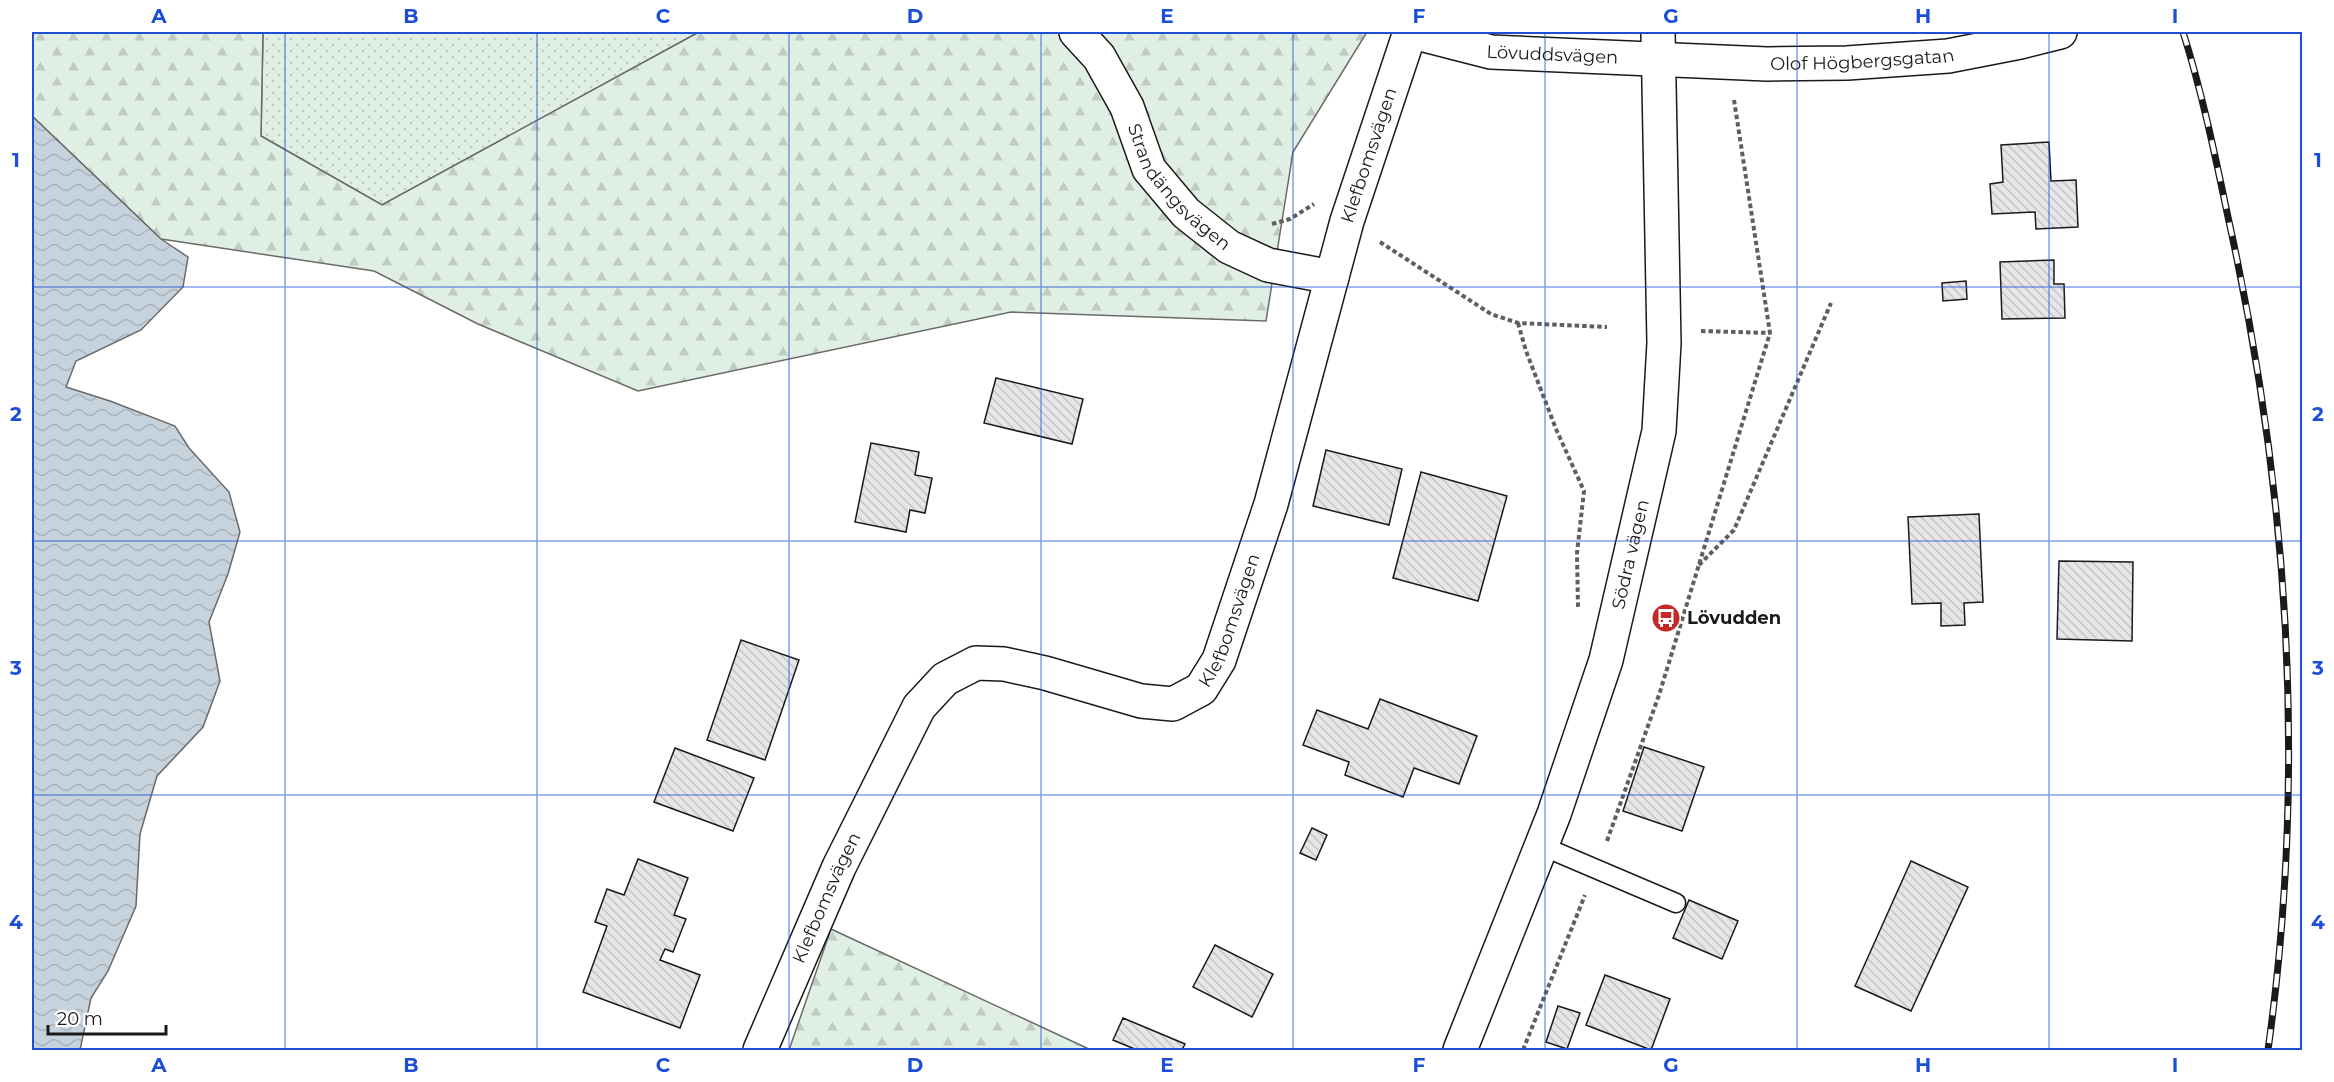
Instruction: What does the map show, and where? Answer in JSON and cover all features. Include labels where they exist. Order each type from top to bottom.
[{"type":"main road","name":"Strandängsvägen","points":[[1076,32],[1099,57],[1127,106],[1149,169],[1186,213],[1229,247],[1268,265],[1332,277]]},
{"type":"main road","name":"Klefbomsvägen","points":[[760,1050],[839,867],[919,707],[945,679],[976,663],[1005,664],[1046,673],[1141,701],[1173,704],[1201,689],[1219,660],[1271,504],[1347,221],[1412,32]]},
{"type":"main road","name":"Lövuddsvägen","points":[[1412,32],[1491,52],[1658,46]]},
{"type":"main road","name":"Olof Högbergsgatan","points":[[1658,46],[1790,64],[1948,56],[2061,32]]},
{"type":"main road","name":"Södra vägen","points":[[1460,1050],[1542,846],[1606,660],[1659,431],[1664,343],[1658,46]]},
{"type":"lane","points":[[1542,846],[1676,903]]},
{"type":"path","points":[[1523,1050],[1595,869],[1659,695],[1770,333],[1736,112]]},
{"type":"path","points":[[1263,227],[1290,219],[1314,204],[1347,221],[1491,314],[1518,323],[1607,327]]},
{"type":"path","points":[[1698,566],[1734,530],[1831,303]]},
{"type":"path","points":[[1518,323],[1551,418],[1584,490],[1577,553],[1578,614]]},
{"type":"path","points":[[1701,331],[1770,333]]},
{"type":"green space","points":[[32,32],[263,32],[261,136],[382,205],[699,32],[1367,32],[1293,152],[1266,321],[1011,312],[638,391],[478,324],[374,271],[161,239],[32,116]]},
{"type":"green space","points":[[263,32],[699,32],[382,205],[261,136]]},
{"type":"green space","points":[[831,929],[1091,1050],[789,1050]]},
{"type":"water","points":[[32,116],[161,239],[188,257],[183,287],[141,330],[76,361],[66,387],[175,426],[189,448],[229,492],[240,532],[228,574],[209,622],[220,681],[203,727],[157,776],[140,834],[136,906],[108,971],[91,998],[80,1050],[32,1050]]},
{"type":"building","points":[[2049,142],[2051,181],[2076,180],[2078,227],[2036,229],[2035,212],[1992,214],[1990,184],[2003,182],[2001,145]]},
{"type":"building","points":[[2054,260],[2054,284],[2064,284],[2065,318],[2002,319],[2000,262]]},
{"type":"building","points":[[1966,281],[1967,299],[1943,301],[1942,283]]},
{"type":"building","points":[[996,378],[1083,399],[1072,444],[984,423]]},
{"type":"building","points":[[871,443],[919,452],[915,475],[932,478],[925,513],[910,510],[906,532],[855,522]]},
{"type":"building","points":[[1326,450],[1402,469],[1389,525],[1313,506]]},
{"type":"building","points":[[1421,472],[1507,496],[1478,601],[1393,578]]},
{"type":"building","points":[[1979,514],[1983,602],[1964,603],[1965,625],[1941,626],[1941,603],[1912,604],[1908,517]]},
{"type":"building","points":[[2059,561],[2133,562],[2132,641],[2057,639]]},
{"type":"building","points":[[741,640],[799,660],[765,760],[707,740]]},
{"type":"building","points":[[1380,699],[1477,736],[1459,784],[1414,768],[1403,797],[1345,775],[1349,762],[1303,745],[1317,710],[1368,729]]},
{"type":"building","points":[[1644,747],[1704,767],[1682,831],[1623,811]]},
{"type":"building","points":[[675,748],[754,778],[733,831],[654,802]]},
{"type":"building","points":[[1312,828],[1327,835],[1316,860],[1300,853]]},
{"type":"building","points":[[638,859],[688,878],[674,915],[686,919],[673,952],[665,949],[660,960],[700,975],[680,1028],[583,992],[607,926],[595,922],[607,889],[624,895]]},
{"type":"building","points":[[1911,861],[1968,887],[1911,1011],[1855,986]]},
{"type":"building","points":[[1689,900],[1738,921],[1722,959],[1673,938]]},
{"type":"building","points":[[1215,945],[1273,974],[1252,1017],[1193,987]]},
{"type":"building","points":[[1605,975],[1670,999],[1651,1050],[1586,1025]]},
{"type":"building","points":[[1558,1006],[1580,1013],[1567,1049],[1546,1042]]},
{"type":"building","points":[[1123,1018],[1185,1044],[1182,1050],[1137,1050],[1113,1040]]},
{"type":"railway","points":[[2183,32],[2208,124],[2249,320],[2278,528],[2286,632],[2289,736],[2287,841],[2280,945],[2268,1050]]},
{"type":"place","name":"Lövudden","points":[[1666,618]]}]
